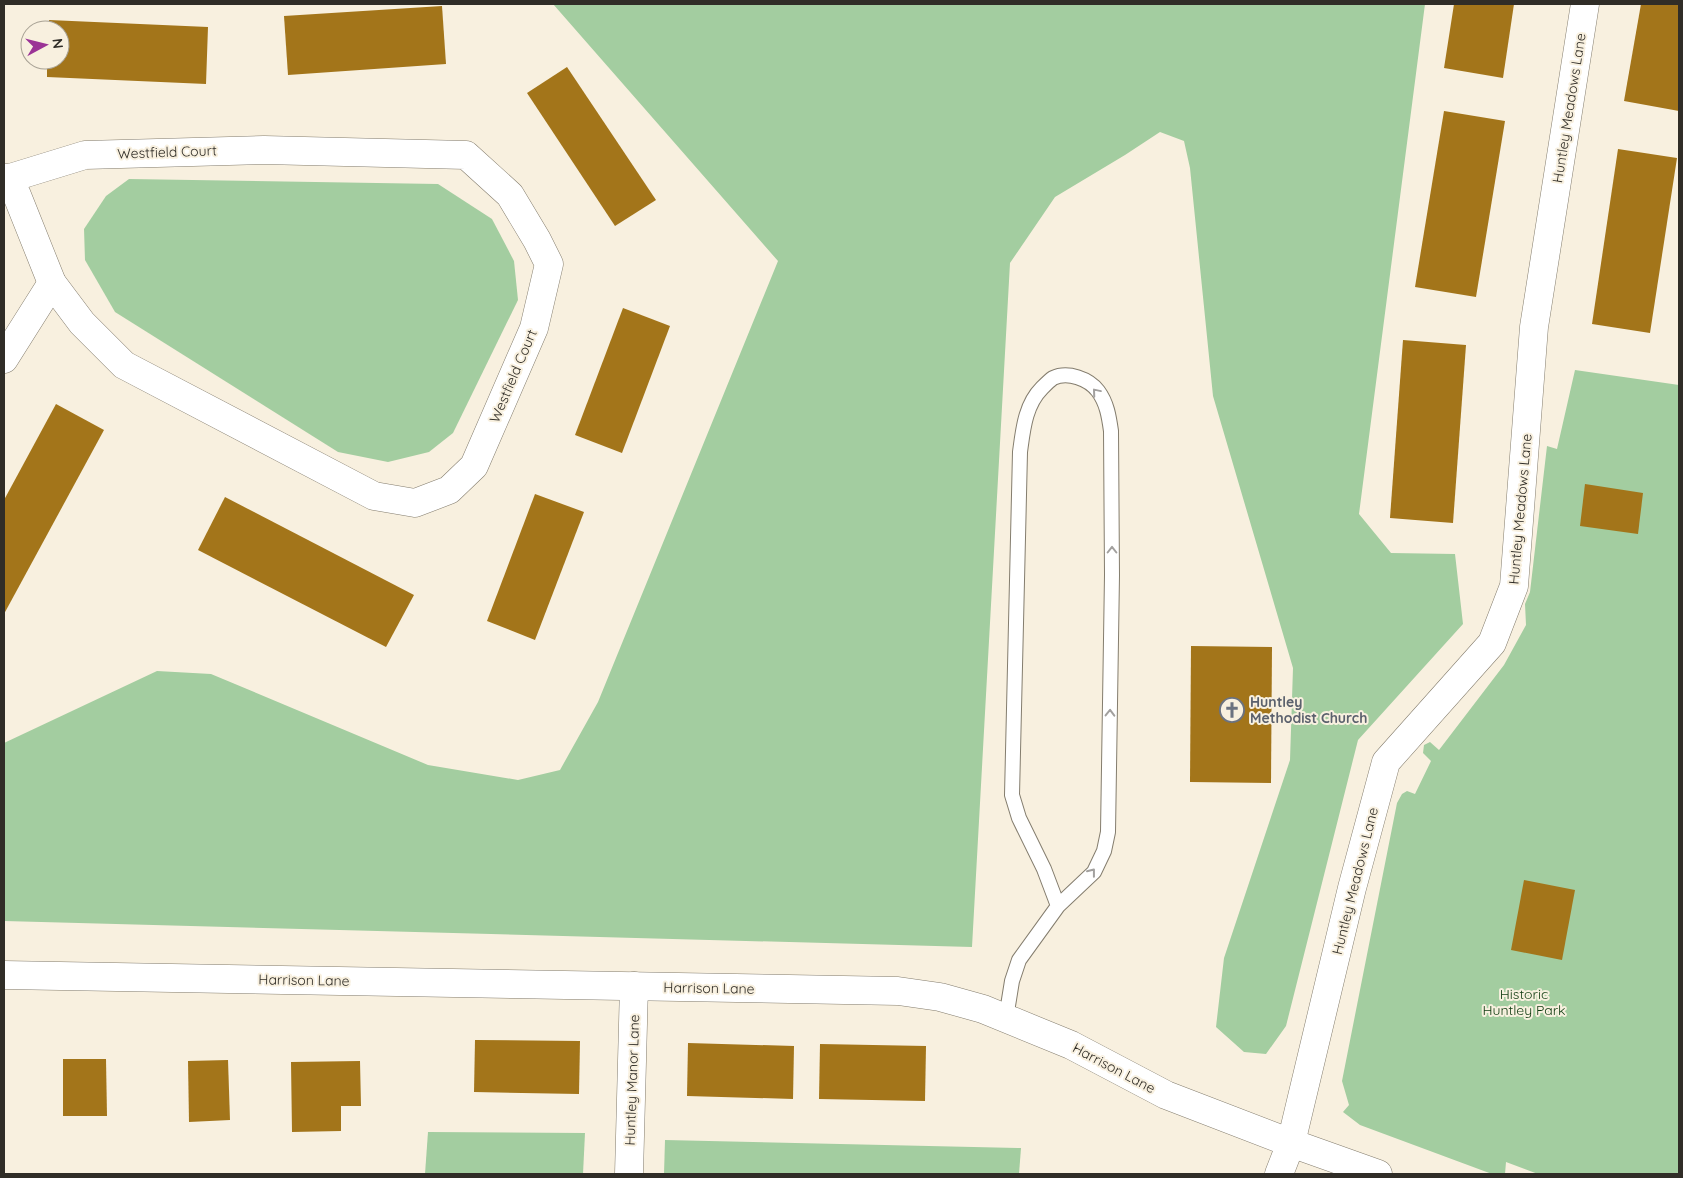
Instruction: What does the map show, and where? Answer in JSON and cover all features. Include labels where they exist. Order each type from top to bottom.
[{"type":"street","name":"Huntley Meadows Lane","points":[[1279,1174],[1291,1143],[1352,888],[1386,762],[1492,643],[1514,586],[1534,326],[1585,4]]},
{"type":"street","name":"Westfield Court","points":[[264,150],[466,155],[510,195],[549,264],[534,328],[474,466],[449,490],[415,503],[374,496],[124,365],[82,323],[52,282],[7,178],[85,155],[264,150]]},
{"type":"street","points":[[4,359],[52,282]]},
{"type":"street","name":"Harrison Lane","points":[[4,975],[898,991],[940,997],[983,1009],[1071,1045],[1166,1095],[1378,1174]]},
{"type":"street","name":"Huntley Manor Lane","points":[[629,1174],[634,986]]},
{"type":"lane","points":[[1006,1018],[1012,981],[1019,960],[1058,906],[1094,872],[1104,851],[1108,832],[1112,575],[1111,431],[1108,409],[1098,391],[1085,381],[1071,376],[1054,378],[1041,388],[1029,407],[1023,425],[1019,462],[1012,795],[1019,818],[1044,869],[1058,906]]},
{"type":"green space","points":[[553,4],[1425,4],[1359,514],[1391,553],[1455,554],[1463,624],[1358,740],[1286,1026],[1266,1054],[1244,1052],[1216,1027],[1224,958],[1290,760],[1293,668],[1213,396],[1190,168],[1184,141],[1160,132],[1055,197],[1010,263],[972,947],[4,921],[4,743],[157,671],[211,674],[428,765],[518,780],[560,770],[598,702],[778,261]]},
{"type":"green space","points":[[129,179],[438,184],[492,219],[514,261],[518,300],[453,433],[429,452],[388,462],[338,452],[115,312],[85,260],[84,229],[106,196]]},
{"type":"green space","name":"Historic Huntley Park","points":[[1575,370],[1679,385],[1679,1174],[1538,1174],[1506,1162],[1505,1174],[1492,1174],[1360,1125],[1343,1112],[1349,1105],[1342,1081],[1397,803],[1402,794],[1407,791],[1415,794],[1431,761],[1423,753],[1424,745],[1430,742],[1439,750],[1504,665],[1526,625],[1525,604],[1530,592],[1547,446],[1557,449]]},
{"type":"green space","points":[[428,1132],[585,1133],[583,1174],[425,1174]]},
{"type":"green space","points":[[665,1140],[1021,1148],[1019,1174],[664,1174]]},
{"type":"building","points":[[1454,4],[1514,4],[1503,78],[1444,68]]},
{"type":"building","points":[[1641,4],[1679,4],[1679,111],[1624,101]]},
{"type":"building","points":[[442,6],[446,64],[288,75],[284,16]]},
{"type":"building","points":[[70,21],[208,27],[206,84],[47,77],[47,70],[70,70]]},
{"type":"building","points":[[567,67],[656,200],[615,226],[527,93]]},
{"type":"building","points":[[1444,111],[1505,121],[1476,297],[1415,287]]},
{"type":"building","points":[[1618,149],[1677,158],[1650,333],[1592,324]]},
{"type":"building","points":[[623,308],[670,326],[622,453],[575,435]]},
{"type":"building","points":[[1403,340],[1466,345],[1453,523],[1390,518]]},
{"type":"building","points":[[56,404],[104,430],[4,614],[4,500]]},
{"type":"building","points":[[1585,484],[1643,493],[1638,534],[1580,526]]},
{"type":"building","points":[[535,494],[584,512],[535,640],[487,621]]},
{"type":"building","points":[[225,497],[414,595],[386,647],[198,550]]},
{"type":"building","points":[[1191,646],[1272,647],[1271,783],[1190,782]]},
{"type":"building","points":[[1524,880],[1575,890],[1562,960],[1511,950]]},
{"type":"building","points":[[475,1040],[580,1041],[579,1094],[474,1092]]},
{"type":"building","points":[[688,1043],[794,1046],[793,1099],[687,1096]]},
{"type":"building","points":[[820,1044],[926,1046],[925,1101],[819,1099]]},
{"type":"building","points":[[63,1059],[106,1059],[107,1116],[63,1116]]},
{"type":"building","points":[[228,1060],[230,1120],[189,1122],[188,1061]]},
{"type":"building","points":[[360,1061],[361,1106],[341,1106],[341,1131],[292,1132],[291,1062]]},
{"type":"place","name":"Huntley Methodist Church","points":[[1232,710]]}]
